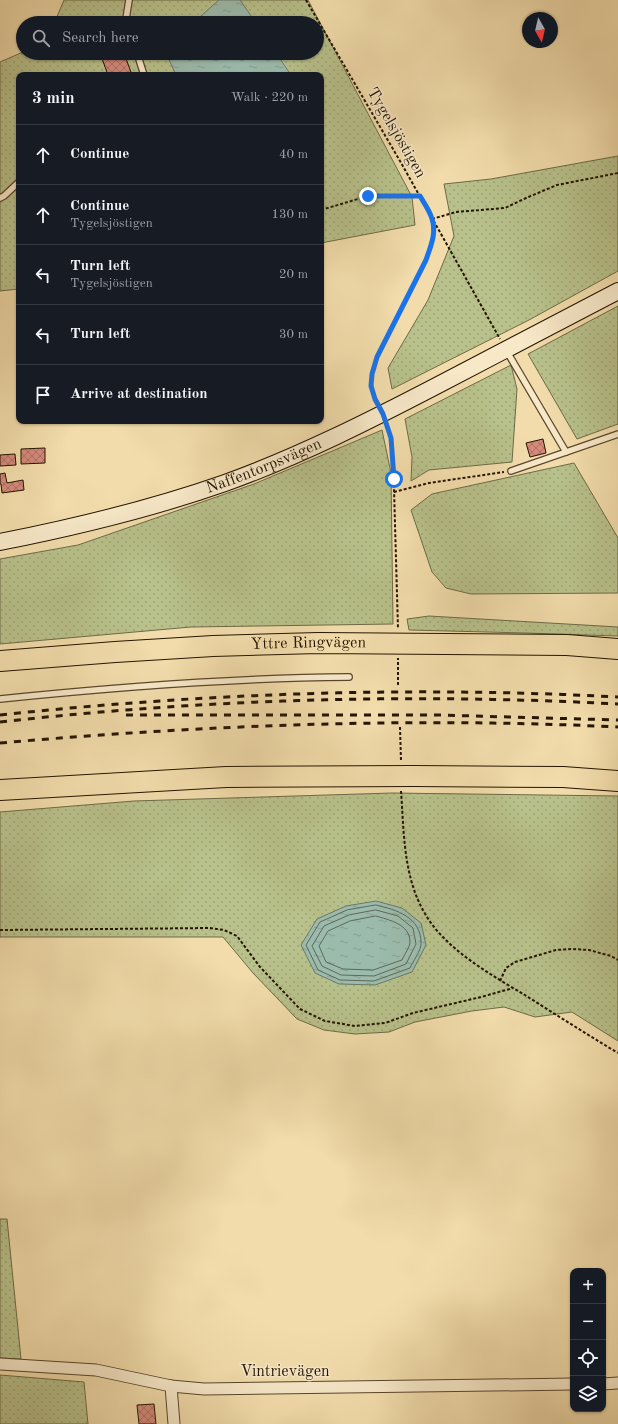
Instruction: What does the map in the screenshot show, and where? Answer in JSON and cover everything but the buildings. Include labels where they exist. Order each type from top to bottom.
[{"type":"highway","name":"Yttre Ringvägen","points":[[0,661],[206,647],[318,643],[568,646],[618,649]]},
{"type":"highway","points":[[0,790],[226,778],[413,776],[563,777],[618,781]]},
{"type":"street","name":"Naffentorpsvägen","points":[[0,542],[101,521],[225,483],[322,443],[383,414],[618,291]]},
{"type":"street","name":"Vintrievägen","points":[[0,1364],[96,1370],[171,1386],[204,1389],[570,1384]]},
{"type":"street","points":[[606,1384],[618,1383]]},
{"type":"street","points":[[171,1386],[174,1424]]},
{"type":"lane","points":[[126,16],[129,0]]},
{"type":"lane","points":[[139,60],[143,72]]},
{"type":"lane","points":[[0,198],[16,185]]},
{"type":"lane","points":[[506,350],[566,452]]},
{"type":"lane","points":[[511,471],[618,434]]},
{"type":"lane","points":[[0,699],[138,686],[349,676]]},
{"type":"path","name":"Tygelsjöstigen","points":[[306,0],[315,16]]},
{"type":"path","name":"Tygelsjöstigen","points":[[324,31],[420,196],[432,219],[434,229],[426,260],[377,357],[372,374],[371,386],[391,438],[398,629]]},
{"type":"path","points":[[506,350],[432,219],[456,212],[505,208],[557,185],[618,173]]},
{"type":"path","points":[[324,209],[368,196],[420,196]]},
{"type":"path","points":[[394,492],[429,483],[511,471]]},
{"type":"path","points":[[398,657],[398,685]]},
{"type":"path","points":[[400,728],[401,766]]},
{"type":"path","points":[[401,786],[407,866],[423,911],[435,928],[454,947],[490,974],[618,1053]]},
{"type":"path","points":[[0,930],[210,928],[224,930],[237,936],[260,967],[300,1009],[324,1021],[355,1026],[385,1023],[413,1013],[513,988]]},
{"type":"path","points":[[500,980],[506,968],[515,962],[556,950],[590,950],[611,956],[618,960]]},
{"type":"green space","points":[[64,0],[308,0],[316,16],[57,16]]},
{"type":"green space","points":[[324,30],[412,197],[415,225],[324,242],[324,72],[16,72],[16,289],[0,291],[0,62],[16,55],[16,60],[324,60]]},
{"type":"green space","points":[[618,156],[618,271],[529,320],[392,389],[388,368],[428,300],[454,236],[444,184],[491,179]]},
{"type":"green space","points":[[618,306],[618,424],[577,439],[528,354]]},
{"type":"green space","points":[[511,365],[517,389],[512,462],[429,470],[411,481],[412,457],[405,419]]},
{"type":"green space","points":[[382,430],[391,473],[393,624],[191,627],[0,644],[0,559],[78,545],[254,484]]},
{"type":"green space","points":[[574,463],[618,538],[618,593],[471,594],[446,588],[432,572],[411,510],[432,494]]},
{"type":"green space","points":[[429,616],[618,627],[618,636],[409,630],[407,619]]},
{"type":"green space","points":[[392,793],[618,796],[618,1041],[572,1012],[535,1017],[504,1007],[472,1011],[415,1022],[389,1032],[355,1034],[324,1030],[297,1019],[253,973],[223,937],[0,937],[0,812],[134,801]]},
{"type":"green space","points":[[0,1219],[7,1219],[21,1359],[0,1358]]},
{"type":"green space","points":[[0,1375],[84,1382],[88,1424],[0,1424]]},
{"type":"water","points":[[219,0],[240,0],[251,16],[201,16]]},
{"type":"water","points":[[169,60],[281,60],[289,72],[175,72]]},
{"type":"water","points":[[376,901],[402,908],[421,923],[426,945],[412,972],[375,985],[339,984],[315,973],[301,945],[317,919],[346,906]]},
{"type":"railway","points":[[0,715],[154,701],[309,694],[463,692],[618,697]]},
{"type":"railway","points":[[0,722],[154,708],[309,700],[463,699],[618,704]]},
{"type":"railway","points":[[126,715],[438,715],[618,720]]},
{"type":"railway","points":[[0,743],[232,727],[309,724],[464,723],[618,727]]},
{"type":"route","points":[[368,196],[420,196],[432,219],[434,229],[426,260],[377,357],[372,374],[371,386],[391,438],[394,479]]}]
